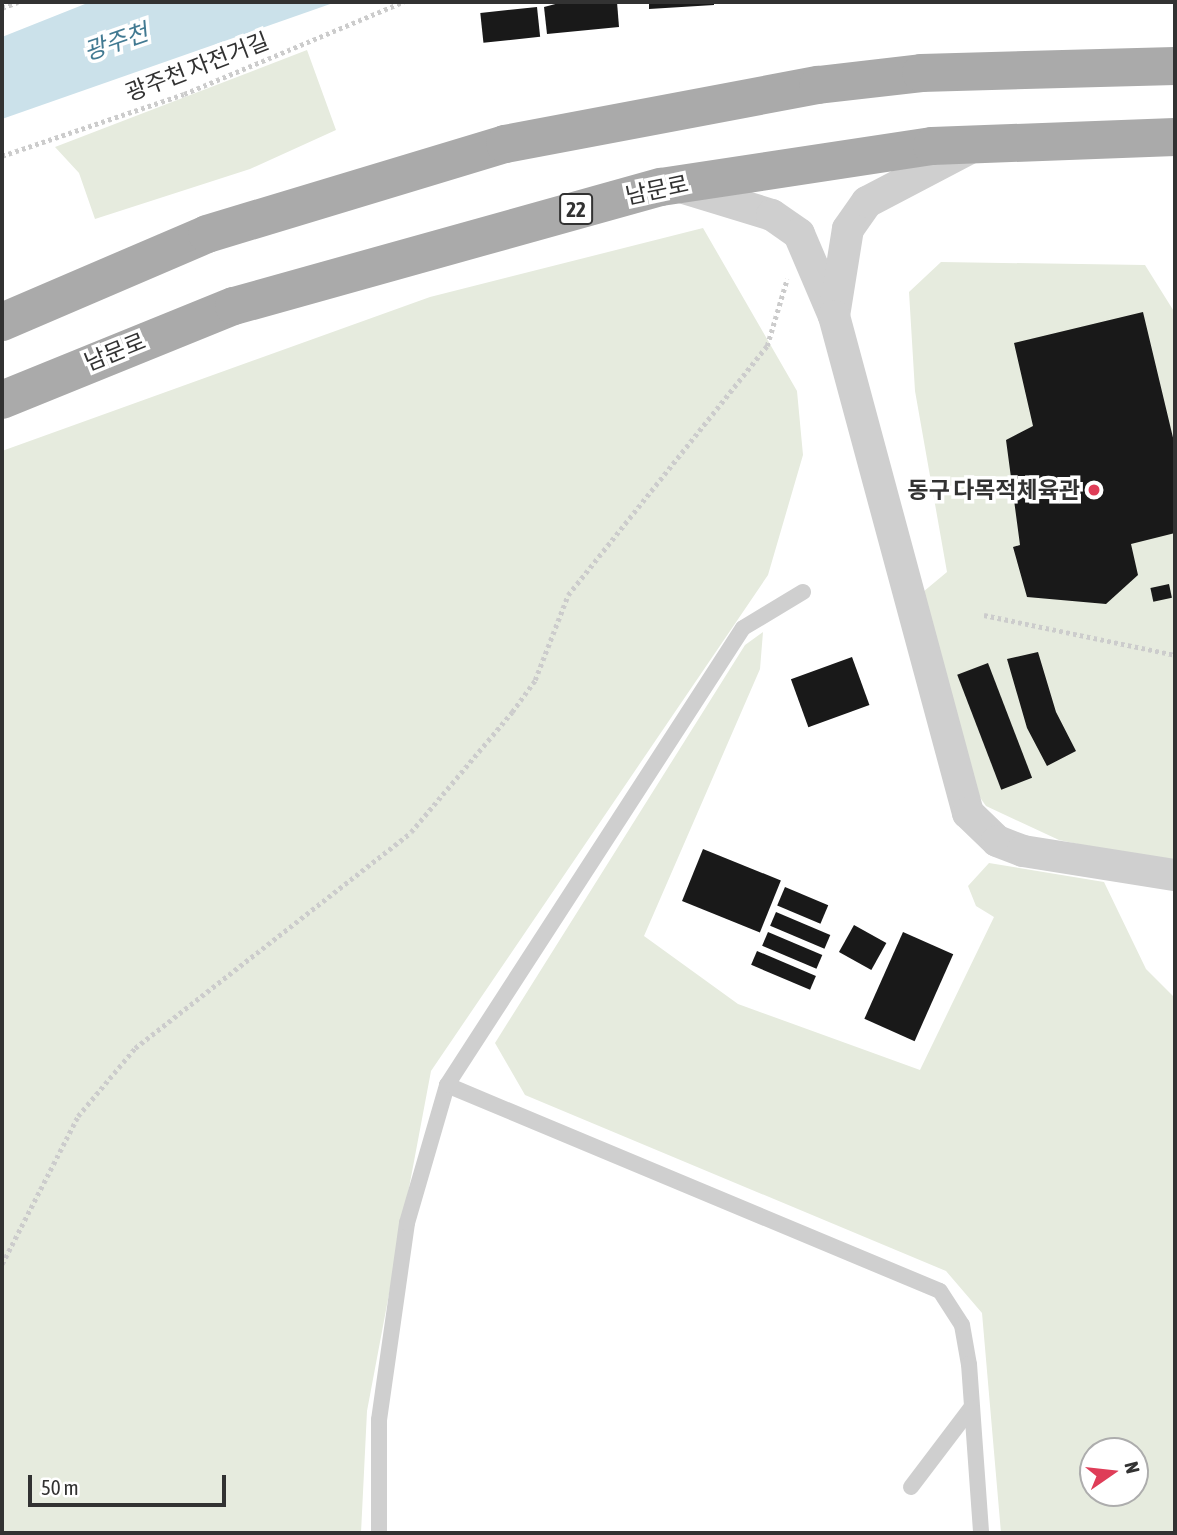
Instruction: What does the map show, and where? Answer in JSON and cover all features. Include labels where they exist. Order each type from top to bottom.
[{"type":"main road","points":[[2,322],[207,234],[505,144],[831,83],[921,73],[1175,66]]},
{"type":"main road","name":"남문로","points":[[2,400],[234,306],[393,257],[672,185],[822,160],[980,143],[1175,137]]},
{"type":"street","points":[[834,316],[848,229],[867,202],[980,143]]},
{"type":"street","points":[[672,185],[772,215],[799,234],[834,316],[968,813],[997,841],[1023,851],[1175,875]]},
{"type":"lane","points":[[379,1533],[379,1420],[407,1223],[447,1085],[743,628],[803,592]]},
{"type":"lane","points":[[447,1085],[940,1291],[962,1325],[981,1533]]},
{"type":"lane","points":[[911,1487],[971,1408]]},
{"type":"path","points":[[2,8],[18,2]]},
{"type":"path","name":"광주천 자전거길","points":[[2,156],[184,93],[403,2]]},
{"type":"path","points":[[2,1264],[78,1116],[135,1048],[411,832],[512,712],[535,680],[568,595],[767,346],[799,234]]},
{"type":"path","points":[[984,615],[1175,655]]},
{"type":"shaded area","points":[[307,50],[336,130],[250,169],[95,219],[79,173],[55,147]]},
{"type":"shaded area","points":[[703,228],[797,391],[803,455],[768,575],[431,1071],[367,1411],[361,1533],[2,1533],[2,451],[430,297]]},
{"type":"shaded area","points":[[941,262],[1145,265],[1175,313],[1175,865],[1059,840],[986,806],[969,782],[923,592],[947,572],[915,391],[909,292]]},
{"type":"shaded area","points":[[763,632],[760,669],[644,936],[738,1004],[920,1070],[994,917],[976,906],[968,886],[989,863],[1104,882],[1146,969],[1175,998],[1175,1533],[1001,1533],[982,1313],[946,1271],[525,1095],[495,1043],[745,645]]},
{"type":"water","name":"광주천","points":[[90,2],[336,2],[2,119],[2,37]]},
{"type":"building","points":[[563,2],[617,2],[619,27],[547,34],[544,7]]},
{"type":"building","points":[[649,2],[714,2],[714,5],[649,9]]},
{"type":"building","points":[[537,7],[540,37],[483,43],[480,13]]},
{"type":"building","name":"동구 다목적체육관","points":[[1143,312],[1175,446],[1175,533],[1131,544],[1138,575],[1106,604],[1027,597],[1013,547],[1020,545],[1006,440],[1033,426],[1014,343]]},
{"type":"building","points":[[1169,584],[1172,598],[1153,602],[1150,588]]},
{"type":"building","points":[[1038,652],[1056,712],[1076,751],[1047,766],[1027,728],[1007,659]]},
{"type":"building","points":[[852,657],[869,705],[808,727],[791,679]]},
{"type":"building","points":[[988,663],[1032,778],[1001,790],[957,675]]},
{"type":"building","points":[[703,849],[781,880],[760,932],[682,901]]},
{"type":"building","points":[[785,887],[828,905],[820,924],[777,905]]},
{"type":"building","points":[[776,912],[830,935],[824,949],[770,926]]},
{"type":"building","points":[[854,925],[886,943],[871,970],[839,952]]},
{"type":"building","points":[[768,932],[822,955],[816,969],[762,946]]},
{"type":"building","points":[[903,932],[953,954],[915,1041],[864,1019]]},
{"type":"building","points":[[757,951],[816,976],[810,990],[751,965]]},
{"type":"place","name":"동구 다목적체육관","points":[[1094,490]]}]
